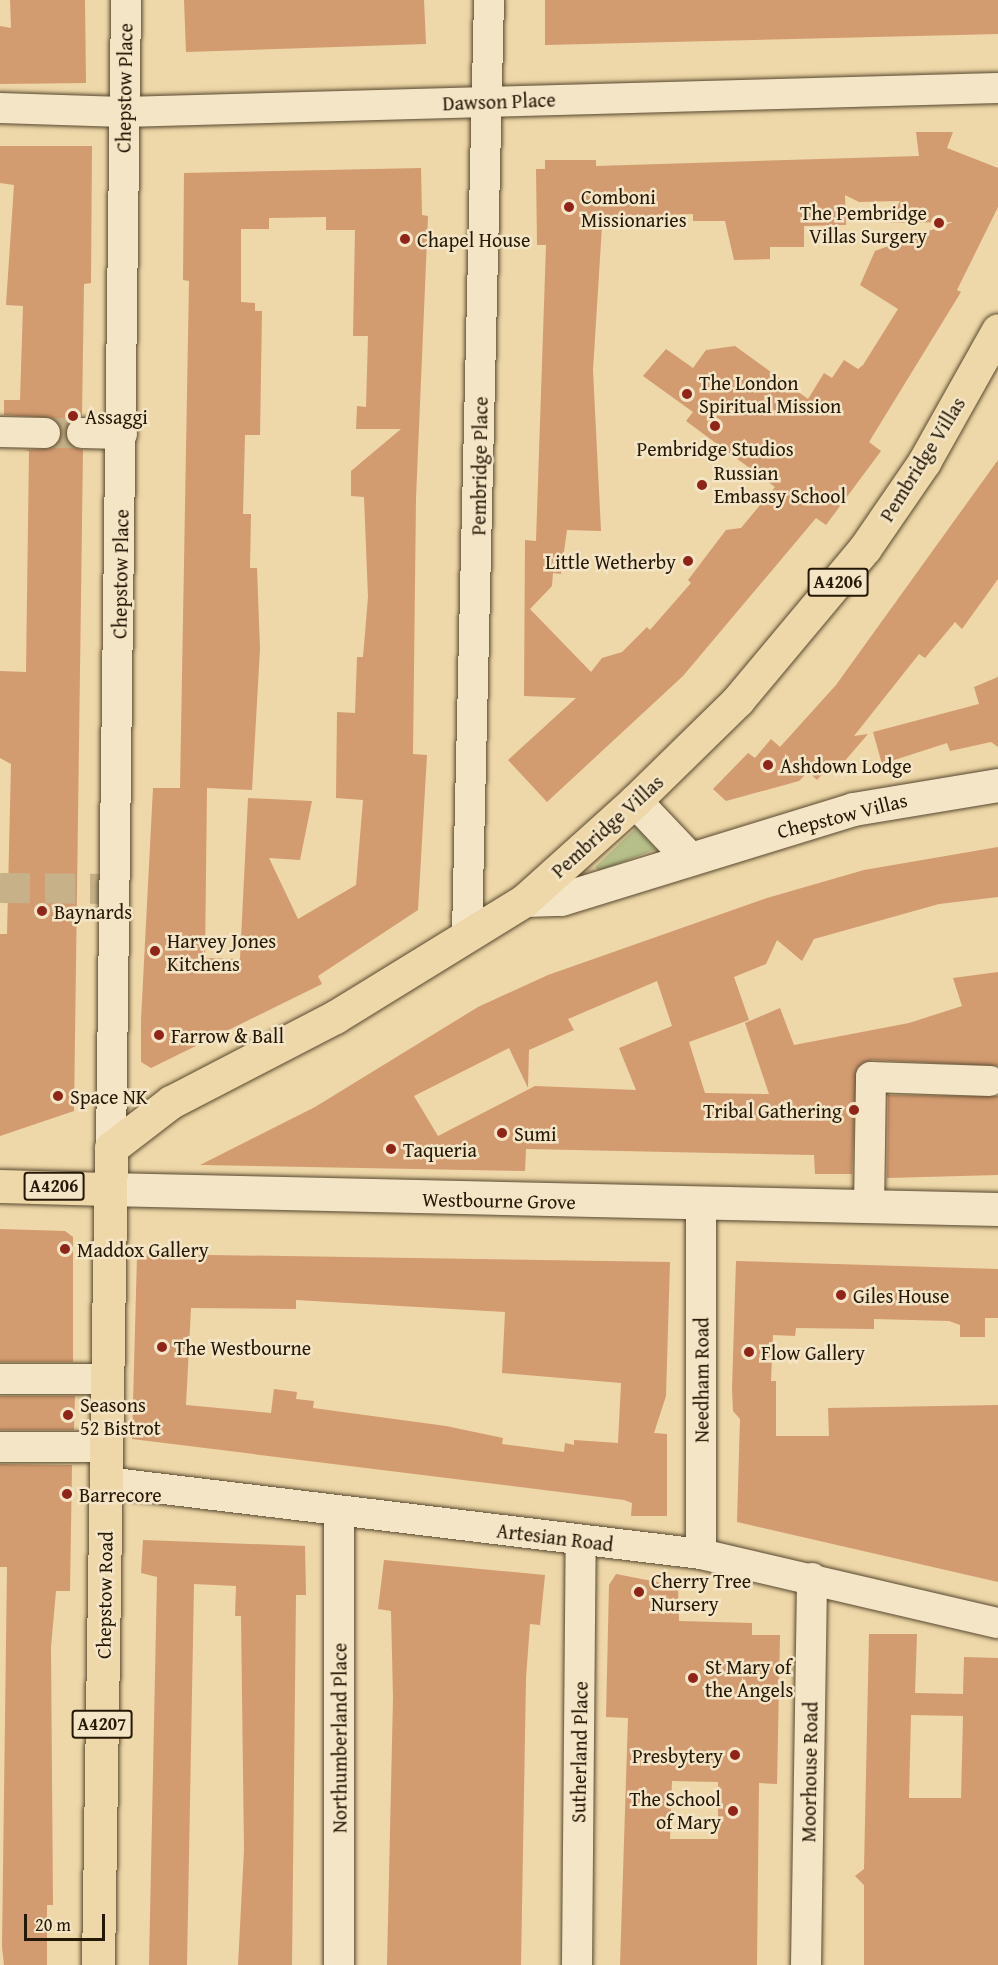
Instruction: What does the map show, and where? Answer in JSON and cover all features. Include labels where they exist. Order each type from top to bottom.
[{"type":"main road","name":"Pembridge Villas","points":[[111,1148],[171,1102],[335,1017],[467,933],[525,900],[635,801],[746,691],[865,548],[924,462],[998,330]]},
{"type":"main road","name":"A4206","points":[[107,1189],[111,1148]]},
{"type":"main road","name":"Westbourne Grove","points":[[0,1185],[107,1189]]},
{"type":"main road","name":"Chepstow Road","points":[[98,1965],[106,1482],[107,1189]]},
{"type":"street","name":"Chepstow Place","points":[[111,1148],[126,0]]},
{"type":"street","name":"Pembridge Place","points":[[467,933],[489,0]]},
{"type":"street","name":"Dawson Place","points":[[0,108],[123,112],[998,88]]},
{"type":"street","points":[[0,432],[45,433]]},
{"type":"street","points":[[82,433],[122,434]]},
{"type":"street","name":"Chepstow Villas","points":[[525,900],[561,899],[688,857],[853,809],[998,784]]},
{"type":"street","points":[[635,801],[688,857]]},
{"type":"street","points":[[869,1207],[871,1077],[990,1081]]},
{"type":"street","name":"Westbourne Grove","points":[[107,1189],[701,1205],[998,1209]]},
{"type":"street","name":"Needham Road","points":[[701,1205],[701,1554]]},
{"type":"street","points":[[0,1379],[106,1379]]},
{"type":"street","points":[[0,1447],[106,1447]]},
{"type":"street","name":"Artesian Road","points":[[106,1482],[701,1554],[998,1623]]},
{"type":"street","name":"Northumberland Place","points":[[339,1511],[339,1965]]},
{"type":"street","name":"Sutherland Place","points":[[576,1965],[581,1540]]},
{"type":"street","name":"Moorhouse Road","points":[[806,1965],[812,1578]]},
{"type":"green space","points":[[637,827],[656,849],[599,871],[595,867]]},
{"type":"building","points":[[10,0],[85,0],[86,83],[0,84],[0,26],[11,28]]},
{"type":"building","points":[[184,0],[424,0],[426,44],[186,52]]},
{"type":"building","points":[[545,0],[998,0],[998,34],[545,45]]},
{"type":"building","points":[[916,132],[953,132],[947,148],[998,168],[998,207],[957,290],[961,292],[869,442],[881,451],[826,525],[816,518],[683,676],[547,802],[508,760],[576,698],[524,696],[525,540],[536,541],[546,245],[537,245],[536,169],[545,169],[545,160],[596,160],[596,166],[919,156]],"holes":[[[845,195],[859,202],[900,201],[889,223],[953,222],[875,251],[860,285],[898,309],[863,365],[858,369],[844,360],[832,378],[824,373],[808,399],[735,346],[706,350],[693,368],[666,349],[643,376],[693,412],[686,421],[775,487],[741,528],[726,530],[688,580],[691,583],[650,630],[647,627],[622,652],[602,658],[591,672],[530,609],[552,586],[553,573],[561,574],[567,530],[601,531],[593,370],[602,226],[639,225],[638,216],[693,214],[693,221],[725,221],[734,260],[770,259],[770,247],[804,247],[804,226],[846,225]]]},
{"type":"building","points":[[0,146],[92,146],[91,283],[84,284],[82,416],[68,424],[65,433],[73,447],[83,450],[74,1111],[0,1136],[0,934],[7,934],[11,764],[0,758],[0,671],[26,672],[29,451],[24,450],[53,448],[62,433],[53,418],[4,415],[4,400],[20,400],[23,306],[6,305],[14,185],[0,183]]},
{"type":"building","points":[[421,168],[422,215],[428,216],[416,498],[413,754],[427,755],[418,910],[318,976],[322,984],[151,1068],[141,1062],[141,1020],[153,788],[180,788],[189,281],[183,280],[184,173]],"holes":[[[326,217],[326,230],[355,230],[353,336],[368,336],[366,407],[357,406],[356,429],[401,429],[351,471],[351,496],[364,497],[368,597],[363,657],[357,657],[355,713],[337,712],[336,798],[363,800],[356,885],[298,919],[269,858],[300,860],[312,801],[248,798],[240,959],[205,958],[207,788],[252,790],[260,649],[257,568],[250,568],[251,514],[243,514],[245,435],[260,435],[262,311],[255,311],[255,303],[241,302],[241,229],[269,229],[269,218]]]},
{"type":"building","points":[[998,460],[998,579],[962,629],[955,622],[925,658],[919,654],[854,736],[868,734],[837,770],[831,764],[817,780],[808,772],[799,781],[726,801],[713,789],[748,753],[755,758],[771,739],[780,747],[836,685]]},
{"type":"building","points":[[998,677],[998,747],[991,742],[950,751],[947,743],[882,764],[873,732],[979,704],[974,687]]},
{"type":"building","points":[[998,847],[998,897],[939,904],[814,939],[802,961],[777,940],[766,964],[734,977],[749,1020],[689,1042],[705,1093],[769,1094],[745,1023],[780,1008],[794,1045],[909,1023],[962,1006],[953,978],[998,972],[998,1066],[872,1060],[857,1068],[852,1174],[815,1174],[814,1155],[526,1149],[525,1171],[200,1165],[315,1107],[478,1007],[548,975],[767,898],[864,870]],"holes":[[[657,981],[672,1026],[619,1048],[636,1090],[535,1086],[438,1136],[414,1096],[509,1048],[528,1088],[529,1050],[574,1030],[568,1019]]]},
{"type":"building","points":[[888,1095],[998,1096],[998,1175],[887,1178]]},
{"type":"building","points":[[0,1229],[65,1231],[73,1237],[73,1362],[0,1362]]},
{"type":"building","points":[[148,1254],[670,1262],[666,1396],[654,1433],[667,1434],[667,1516],[631,1516],[632,1503],[624,1500],[132,1439],[137,1256]],"holes":[[[296,1300],[505,1312],[502,1373],[621,1383],[618,1443],[574,1440],[574,1445],[565,1443],[564,1452],[502,1444],[503,1438],[446,1426],[313,1408],[314,1401],[296,1399],[297,1392],[274,1389],[271,1413],[186,1405],[191,1308],[296,1309]]]},
{"type":"building","points":[[736,1261],[998,1269],[998,1318],[985,1318],[985,1337],[960,1337],[960,1325],[949,1321],[874,1319],[874,1329],[796,1328],[795,1336],[773,1335],[771,1381],[776,1381],[776,1436],[829,1436],[828,1408],[998,1405],[998,1582],[737,1522],[740,1419],[733,1411],[732,1389]]},
{"type":"building","points":[[0,1396],[75,1396],[74,1430],[0,1430]]},
{"type":"building","points":[[0,1464],[72,1465],[70,1591],[56,1591],[51,1647],[53,1905],[47,1905],[47,1965],[4,1965],[2,1947],[7,1567],[0,1567]]},
{"type":"building","points":[[143,1540],[305,1546],[306,1595],[296,1595],[292,1965],[238,1965],[244,1850],[241,1616],[235,1616],[236,1586],[194,1584],[187,1965],[149,1965],[157,1577],[141,1573]]},
{"type":"building","points":[[384,1560],[545,1575],[540,1625],[530,1624],[526,1678],[521,1965],[387,1965],[393,1698],[391,1611],[378,1609]]},
{"type":"building","points":[[616,1574],[678,1586],[679,1621],[752,1623],[752,1635],[780,1635],[777,1784],[759,1783],[757,1965],[620,1965],[628,1718],[606,1717],[609,1585]],"holes":[[[672,1781],[718,1782],[718,1839],[670,1839]]]},
{"type":"building","points":[[869,1634],[917,1634],[915,1693],[963,1694],[964,1657],[998,1658],[998,1965],[864,1965],[864,1885],[855,1876],[864,1869]],"holes":[[[911,1715],[963,1716],[961,1798],[909,1798]]]},
{"type":"tunnel","points":[[45,433],[82,433]]},
{"type":"tunnel","points":[[0,888],[115,889]]},
{"type":"place","name":"Comboni Missionaries","points":[[569,207]]},
{"type":"place","name":"The Pembridge Villas Surgery","points":[[939,223]]},
{"type":"place","name":"Chapel House","points":[[405,239]]},
{"type":"place","name":"The London Spiritual Mission","points":[[687,394]]},
{"type":"place","name":"Assaggi","points":[[73,416]]},
{"type":"place","name":"Pembridge Studios","points":[[715,426]]},
{"type":"place","name":"Russian Embassy School","points":[[702,485]]},
{"type":"place","name":"Little Wetherby","points":[[688,561]]},
{"type":"place","name":"Ashdown Lodge","points":[[768,765]]},
{"type":"place","name":"Baynards","points":[[42,911]]},
{"type":"place","name":"Harvey Jones Kitchens","points":[[155,951]]},
{"type":"place","name":"Farrow & Ball","points":[[159,1035]]},
{"type":"place","name":"Space NK","points":[[58,1096]]},
{"type":"place","name":"Tribal Gathering","points":[[854,1110]]},
{"type":"place","name":"Sumi","points":[[502,1133]]},
{"type":"place","name":"Taqueria","points":[[391,1149]]},
{"type":"place","name":"Maddox Gallery","points":[[65,1249]]},
{"type":"place","name":"Giles House","points":[[841,1295]]},
{"type":"place","name":"The Westbourne","points":[[162,1347]]},
{"type":"place","name":"Flow Gallery","points":[[749,1352]]},
{"type":"place","name":"Seasons 52 Bistrot","points":[[68,1415]]},
{"type":"place","name":"Barrecore","points":[[67,1494]]},
{"type":"place","name":"Cherry Tree Nursery","points":[[639,1592]]},
{"type":"place","name":"St Mary of the Angels","points":[[693,1678]]},
{"type":"place","name":"Presbytery","points":[[735,1755]]},
{"type":"place","name":"The School of Mary","points":[[733,1811]]}]
